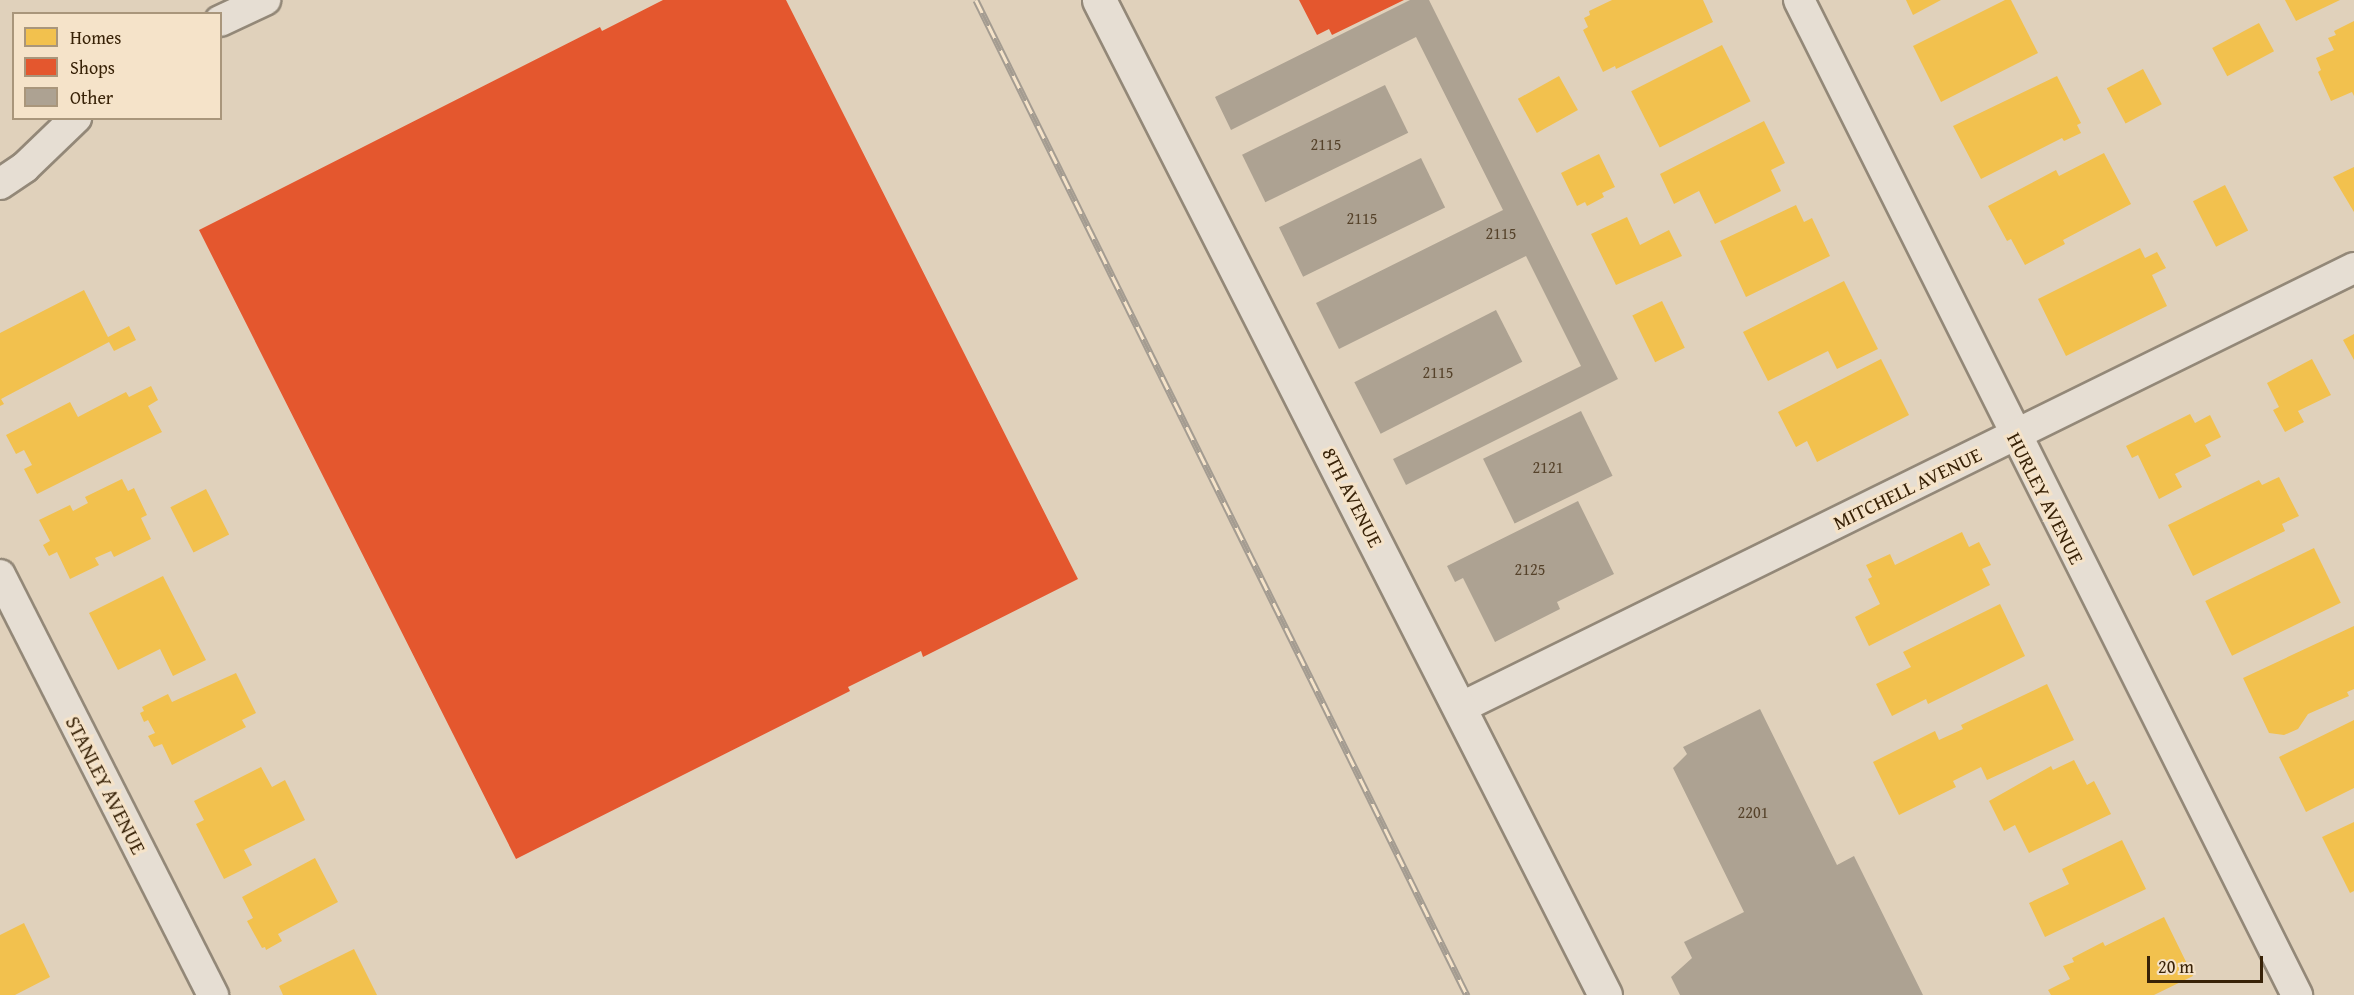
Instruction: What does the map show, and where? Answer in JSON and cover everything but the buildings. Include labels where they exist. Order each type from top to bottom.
[{"type":"main road","name":"8TH AVENUE","points":[[1099,0],[1605,995]]},
{"type":"street","points":[[222,20],[265,0]]},
{"type":"street","name":"HURLEY AVENUE","points":[[1799,0],[2015,436],[2297,995]]},
{"type":"street","points":[[0,184],[25,167],[74,120]]},
{"type":"street","name":"MITCHELL AVENUE","points":[[1460,708],[2354,268]]},
{"type":"street","name":"STANLEY AVENUE","points":[[0,575],[213,995]]},
{"type":"railway","points":[[976,0],[1467,995]]}]
